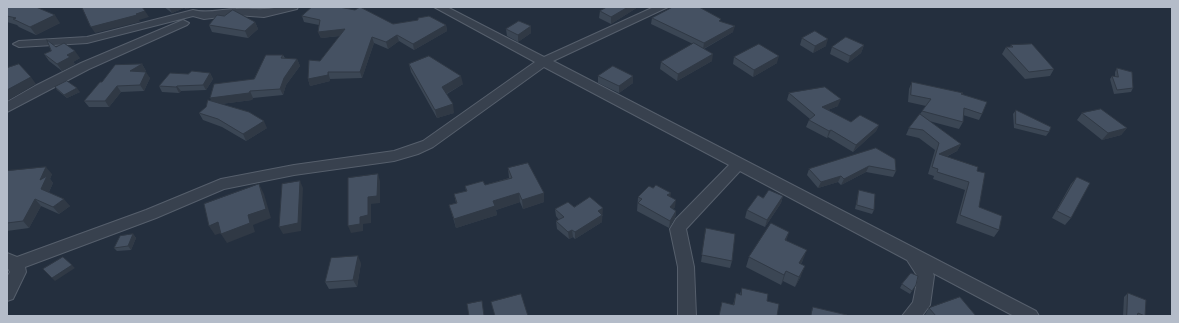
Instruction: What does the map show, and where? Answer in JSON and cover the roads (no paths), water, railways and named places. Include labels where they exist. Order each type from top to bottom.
[{"type":"street","points":[[7,108],[85,66],[192,18],[236,12],[264,14],[293,7]]},
{"type":"street","points":[[439,7],[1030,316]]},
{"type":"street","points":[[7,294],[18,272],[11,262],[151,214],[221,184],[294,170],[373,160],[413,151],[428,144],[544,62],[663,7]]},
{"type":"street","points":[[18,44],[87,40],[193,13],[204,16]]},
{"type":"street","points":[[687,316],[686,267],[678,229],[681,223],[738,164]]},
{"type":"street","points":[[911,316],[921,305],[926,276],[913,255]]}]
